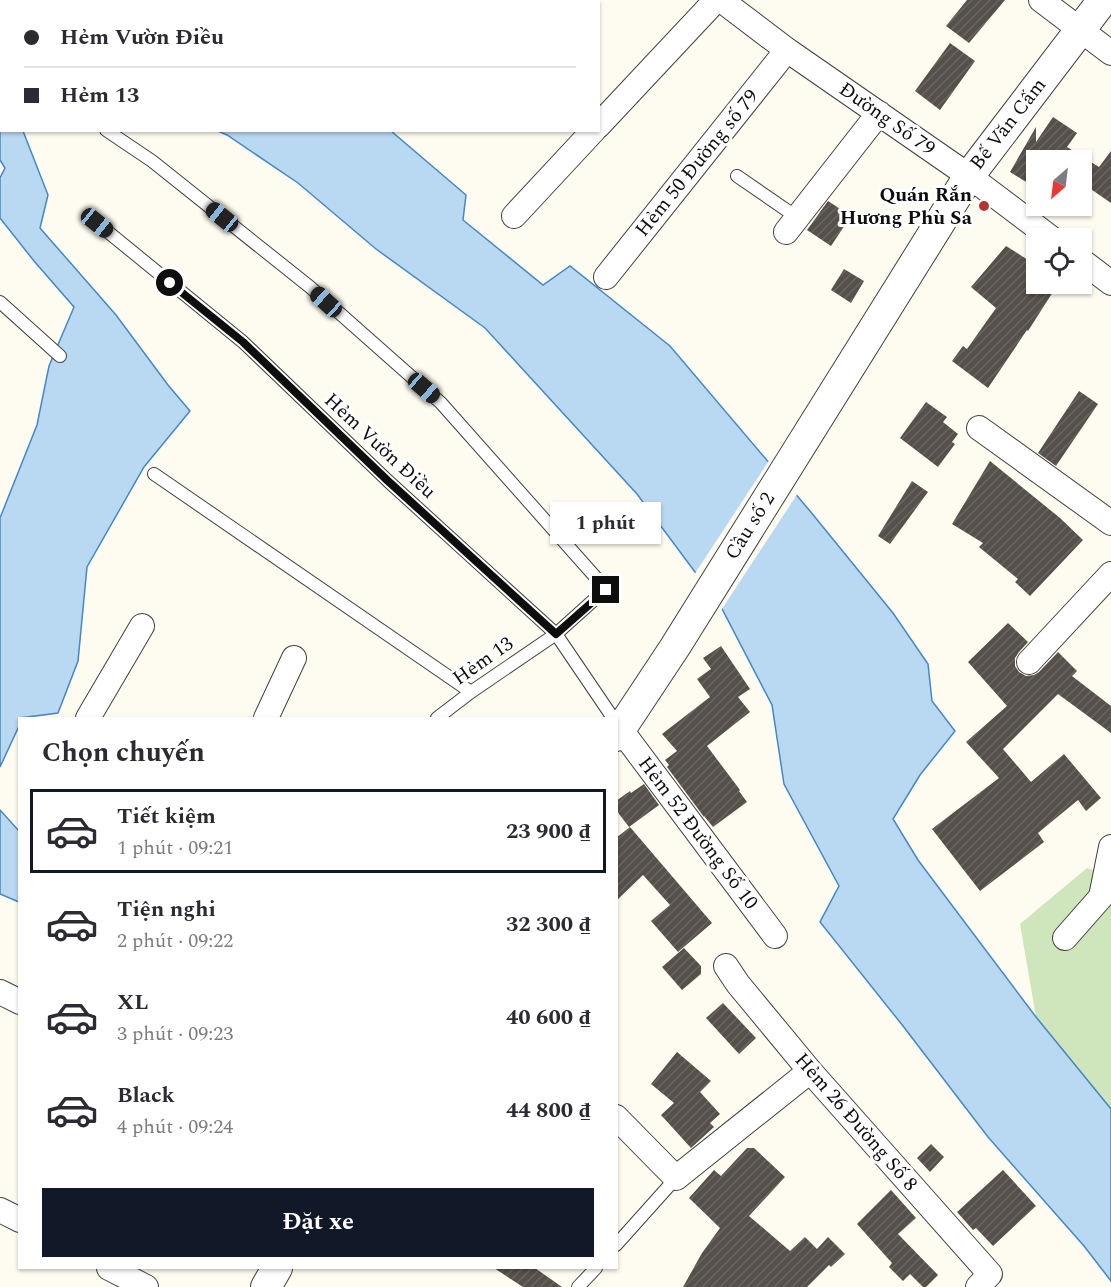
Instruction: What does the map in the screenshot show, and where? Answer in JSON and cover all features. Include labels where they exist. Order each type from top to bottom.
[{"type":"street","points":[[600,124],[716,0]]},
{"type":"street","name":"Đường Số 79","points":[[721,0],[1039,228]]},
{"type":"street","points":[[1041,0],[1111,53]]},
{"type":"street","name":"Bế Văn Cấm","points":[[825,405],[969,176],[1103,0]]},
{"type":"street","name":"Hẻm 50 Đường số 79","points":[[606,277],[788,50]]},
{"type":"street","points":[[792,225],[879,113]]},
{"type":"street","points":[[514,216],[592,132]]},
{"type":"street","points":[[1092,269],[1111,283]]},
{"type":"street","name":"Cầu số 2","points":[[618,726],[675,647],[825,405]]},
{"type":"street","points":[[979,428],[1111,523]]},
{"type":"street","points":[[1029,662],[1111,573]]},
{"type":"street","points":[[89,717],[142,626]]},
{"type":"street","points":[[266,717],[294,658]]},
{"type":"street","name":"Hẻm 52 Đường Số 10","points":[[618,728],[775,936]]},
{"type":"street","points":[[1065,938],[1101,897],[1111,847]]},
{"type":"street","name":"Hẻm 26 Đường Số 8","points":[[726,966],[738,984],[984,1281]]},
{"type":"street","points":[[0,992],[18,1001]]},
{"type":"street","points":[[618,1119],[676,1178],[810,1071]]},
{"type":"street","points":[[0,1210],[18,1219]]},
{"type":"street","points":[[111,1269],[146,1287]]},
{"type":"street","points":[[266,1287],[276,1269]]},
{"type":"lane","name":"Hẻm 13","points":[[109,132],[152,161],[310,287],[441,403],[606,590],[556,634],[438,717]]},
{"type":"lane","points":[[737,176],[792,225]]},
{"type":"lane","name":"Hẻm Vườn Điều","points":[[97,223],[243,342],[388,481],[556,634],[610,717]]},
{"type":"lane","points":[[0,302],[60,356]]},
{"type":"lane","points":[[154,474],[471,692]]},
{"type":"lane","points":[[618,1243],[676,1178]]},
{"type":"lane","points":[[579,1287],[595,1269]]},
{"type":"green space","points":[[1087,868],[1111,878],[1111,1109],[1036,1017],[1020,924]]},
{"type":"water","points":[[0,132],[23,132],[48,195],[40,228],[116,315],[190,411],[144,467],[87,567],[78,661],[58,713],[18,717],[18,728],[0,767],[0,518],[37,425],[49,366],[74,307],[0,218],[0,178],[5,168],[0,160]]},
{"type":"water","points":[[220,132],[392,132],[466,195],[463,220],[543,285],[570,266],[670,346],[893,613],[928,664],[932,701],[955,731],[920,775],[893,819],[918,860],[954,908],[1036,1017],[1111,1109],[1111,1281],[1084,1246],[988,1137],[820,922],[839,886],[784,784],[772,705],[721,607],[637,494],[485,328],[376,249],[298,183]]},
{"type":"water","points":[[0,810],[18,830],[18,902],[0,894]]},
{"type":"pier","points":[[770,459],[798,493],[720,612],[694,575]]},
{"type":"building","points":[[967,0],[1005,0],[969,43],[946,26]]},
{"type":"building","points":[[950,43],[975,61],[940,110],[915,91]]},
{"type":"building","points":[[1053,117],[1077,133],[1067,147],[1072,150],[1026,150],[1026,182],[1010,172],[1036,127],[1036,142]]},
{"type":"building","points":[[1111,151],[1111,203],[1092,190],[1092,163],[1099,167]]},
{"type":"building","points":[[828,201],[851,216],[831,246],[807,230]]},
{"type":"building","points":[[1006,246],[1026,259],[1026,294],[1052,294],[988,388],[952,361],[963,346],[967,349],[996,308],[971,287]]},
{"type":"building","points":[[844,269],[864,281],[851,303],[831,290]]},
{"type":"building","points":[[1079,391],[1098,404],[1056,466],[1038,453]]},
{"type":"building","points":[[926,402],[947,417],[943,422],[958,434],[952,442],[955,444],[938,467],[900,438]]},
{"type":"building","points":[[990,461],[1060,518],[1083,540],[1030,596],[1015,582],[1018,579],[979,547],[983,543],[952,524]]},
{"type":"building","points":[[912,481],[928,492],[890,544],[878,536]]},
{"type":"building","points":[[1008,623],[1028,642],[1015,658],[1015,666],[1019,672],[1026,676],[1034,675],[1058,652],[1077,671],[1072,676],[1111,706],[1111,733],[1058,694],[1003,749],[1031,782],[1064,754],[1101,798],[1086,811],[1078,800],[1038,833],[1044,842],[980,891],[932,829],[999,778],[966,742],[1007,706],[968,662]]},
{"type":"building","points":[[721,646],[750,689],[738,697],[750,712],[707,746],[747,802],[713,827],[667,767],[669,765],[665,760],[677,751],[662,734],[710,697],[697,679],[711,669],[703,658]]},
{"type":"building","points":[[644,784],[659,805],[629,827],[618,813],[618,800],[630,791],[631,793]]},
{"type":"building","points":[[630,827],[712,923],[678,952],[651,921],[670,905],[643,875],[618,899],[618,836]]},
{"type":"building","points":[[684,948],[701,966],[701,974],[682,990],[662,967]]},
{"type":"building","points":[[723,1003],[756,1038],[739,1054],[706,1018]]},
{"type":"building","points":[[677,1052],[711,1081],[700,1092],[720,1114],[710,1123],[714,1127],[691,1148],[661,1115],[674,1103],[651,1084]]},
{"type":"building","points":[[931,1144],[944,1157],[930,1172],[917,1158]]},
{"type":"building","points":[[747,1148],[754,1148],[785,1177],[749,1216],[790,1251],[805,1237],[817,1249],[828,1237],[845,1254],[831,1267],[829,1265],[807,1287],[683,1287],[702,1253],[720,1228],[689,1198],[714,1170],[721,1176]]},
{"type":"building","points":[[1003,1170],[1036,1206],[993,1246],[976,1228],[973,1230],[957,1212]]},
{"type":"building","points":[[891,1190],[916,1218],[898,1234],[938,1275],[926,1287],[923,1287],[910,1274],[903,1281],[889,1267],[892,1263],[857,1224]]},
{"type":"building","points":[[496,1269],[536,1269],[562,1287],[523,1287]]},
{"type":"place","name":"Quán Rắn Hương Phù Sa","points":[[984,206]]},
{"type":"route","points":[[170,283],[243,342],[388,481],[556,634],[606,590]]}]
